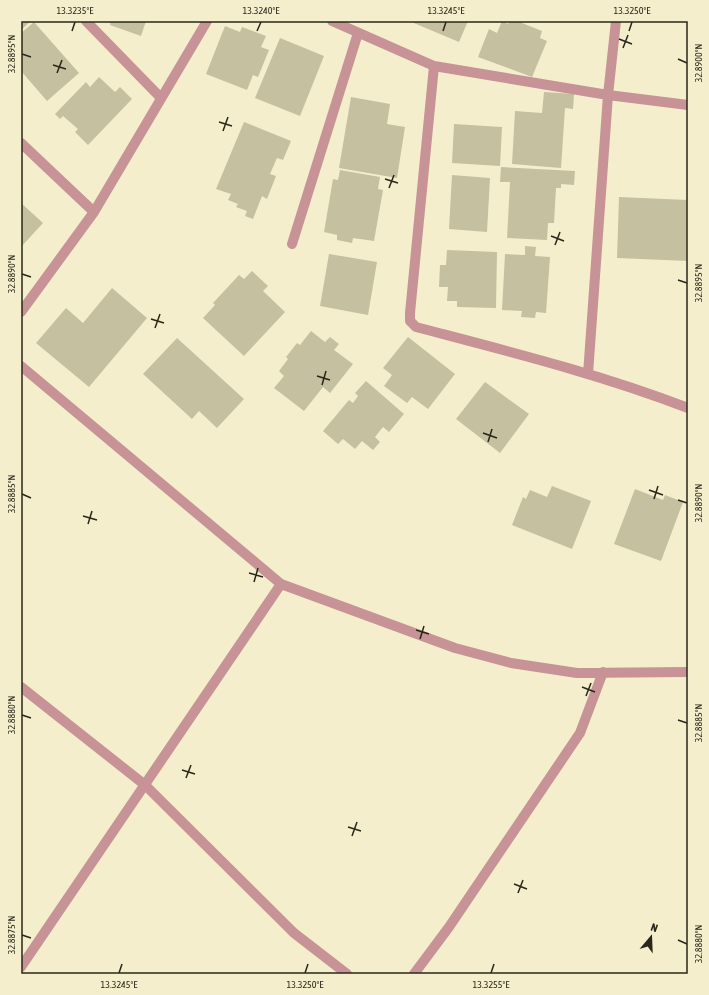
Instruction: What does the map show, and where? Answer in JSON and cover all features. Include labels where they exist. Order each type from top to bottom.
[{"type":"street","points":[[86,21],[161,98]]},
{"type":"street","points":[[21,312],[94,212],[207,21]]},
{"type":"street","points":[[332,21],[434,66],[608,95],[688,105]]},
{"type":"street","points":[[588,374],[608,95],[616,21]]},
{"type":"street","points":[[292,244],[358,33]]},
{"type":"street","points":[[434,66],[410,306],[410,321],[416,328],[502,349],[588,374],[688,408]]},
{"type":"street","points":[[21,143],[94,212]]},
{"type":"street","points":[[21,366],[281,584],[455,648],[511,663],[577,673],[688,671]]},
{"type":"street","points":[[21,967],[281,584]]},
{"type":"street","points":[[414,974],[449,927],[580,733],[603,672]]},
{"type":"street","points":[[21,687],[145,785],[294,933],[347,974]]},
{"type":"building","points":[[21,21],[31,21],[21,30]]},
{"type":"building","points":[[111,21],[146,21],[141,36],[110,25]]},
{"type":"building","points":[[409,21],[468,21],[459,42]]},
{"type":"building","points":[[502,21],[508,24],[509,21],[517,21],[542,31],[540,38],[547,41],[532,77],[478,57],[489,29],[497,33]]},
{"type":"building","points":[[34,22],[79,73],[47,101],[21,71],[21,33]]},
{"type":"building","points":[[225,26],[240,32],[242,27],[266,36],[261,47],[269,50],[258,77],[253,75],[247,90],[206,74]]},
{"type":"building","points":[[280,38],[324,56],[300,116],[255,98]]},
{"type":"building","points":[[99,77],[115,92],[120,87],[132,99],[88,145],[75,132],[78,129],[63,116],[60,119],[55,114],[86,82],[90,87]]},
{"type":"building","points":[[544,92],[574,94],[573,109],[565,108],[561,168],[512,164],[515,111],[542,113]]},
{"type":"building","points":[[351,97],[390,104],[387,124],[405,127],[397,178],[339,168]]},
{"type":"building","points":[[244,122],[291,141],[283,160],[277,158],[270,174],[276,176],[267,199],[262,196],[253,219],[245,216],[247,211],[236,207],[238,204],[228,200],[231,194],[216,189]]},
{"type":"building","points":[[454,124],[502,127],[500,166],[452,163]]},
{"type":"building","points":[[501,167],[575,171],[574,185],[561,184],[561,188],[556,188],[554,223],[548,223],[547,240],[507,238],[510,182],[500,182]]},
{"type":"building","points":[[340,170],[380,177],[378,189],[383,190],[374,241],[353,238],[352,243],[337,240],[337,235],[324,232],[333,179],[338,180]]},
{"type":"building","points":[[452,175],[490,178],[487,232],[449,229]]},
{"type":"building","points":[[619,197],[688,200],[688,261],[617,258]]},
{"type":"building","points":[[21,203],[43,223],[21,247]]},
{"type":"building","points":[[525,246],[536,247],[535,256],[550,257],[546,313],[536,312],[535,318],[521,317],[522,311],[502,310],[505,254],[525,255]]},
{"type":"building","points":[[447,250],[497,252],[496,308],[457,307],[457,301],[447,301],[448,287],[439,287],[440,265],[446,265]]},
{"type":"building","points":[[329,254],[377,262],[368,315],[320,306]]},
{"type":"building","points":[[252,271],[268,286],[263,291],[285,312],[244,356],[203,318],[215,305],[213,303],[239,275],[244,279]]},
{"type":"building","points":[[112,288],[147,318],[89,387],[36,343],[66,308],[83,323]]},
{"type":"building","points":[[311,331],[325,342],[330,337],[339,344],[334,350],[353,364],[330,393],[323,387],[304,411],[274,388],[284,376],[279,371],[288,359],[286,357],[297,343],[300,345]]},
{"type":"building","points":[[408,337],[455,374],[428,409],[412,397],[407,403],[384,386],[392,375],[383,368]]},
{"type":"building","points":[[177,338],[244,399],[217,428],[199,411],[192,419],[143,374]]},
{"type":"building","points":[[366,381],[404,414],[389,432],[383,427],[375,437],[380,442],[373,450],[362,441],[355,449],[343,439],[338,444],[323,431],[349,400],[353,403],[358,396],[355,393]]},
{"type":"building","points":[[485,382],[529,414],[500,453],[456,419]]},
{"type":"building","points":[[552,486],[591,501],[572,549],[512,525],[523,497],[526,499],[530,490],[547,497]]},
{"type":"building","points":[[635,489],[663,500],[665,495],[683,502],[661,561],[614,544]]}]
